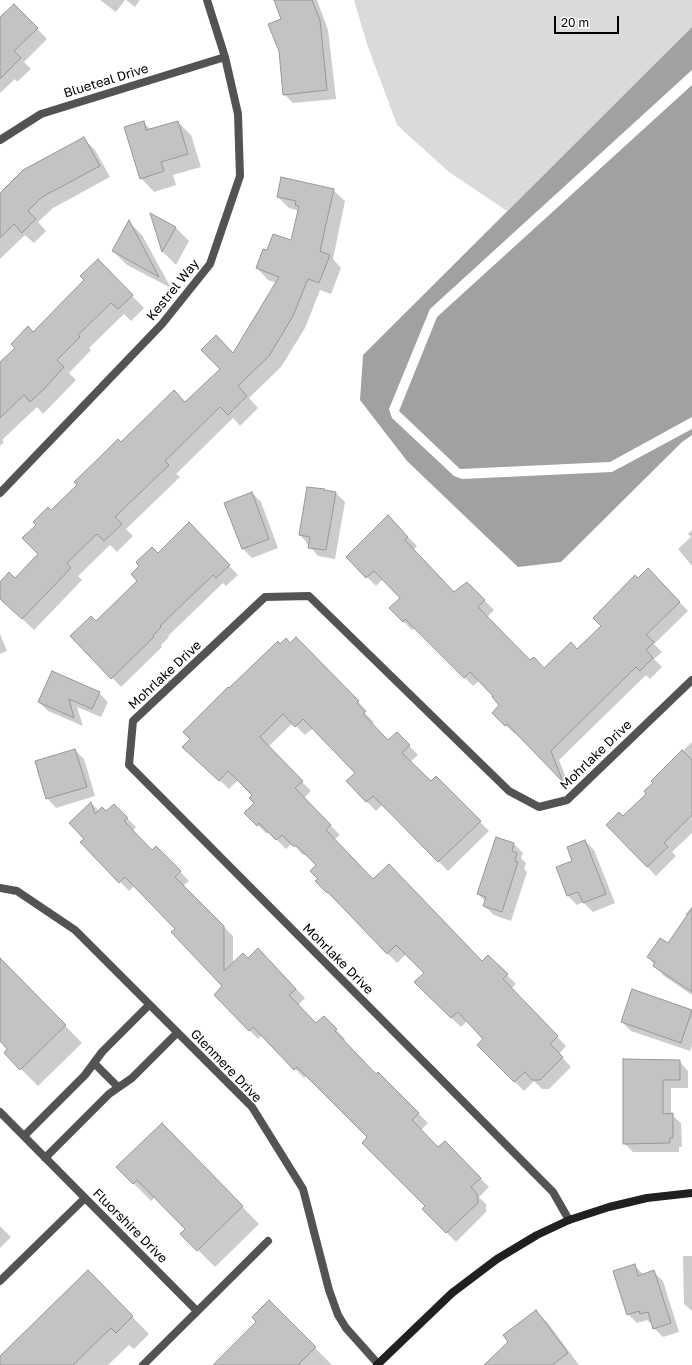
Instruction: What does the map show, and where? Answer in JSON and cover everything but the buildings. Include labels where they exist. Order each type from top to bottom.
[{"type":"street","name":"Kestrel Way","points":[[0,493],[162,324],[210,264],[240,176],[238,114],[225,57],[207,0]]},
{"type":"street","name":"Blueteal Drive","points":[[0,140],[41,114],[225,57]]},
{"type":"street","name":"Mohrlake Drive","points":[[569,1220],[553,1192],[128,765],[133,721],[265,597],[309,596],[509,791],[539,807],[567,800],[692,680]]},
{"type":"street","name":"Glenmere Drive","points":[[0,888],[17,891],[75,930],[252,1108],[303,1189],[329,1290],[338,1315],[346,1328],[378,1365]]},
{"type":"street","points":[[24,1136],[85,1075],[102,1052],[150,1005]]},
{"type":"street","points":[[45,1158],[109,1094],[132,1078],[177,1033]]},
{"type":"street","points":[[94,1063],[118,1088]]},
{"type":"street","name":"Fluorshire Drive","points":[[0,1112],[197,1311]]},
{"type":"street","points":[[378,1365],[452,1292],[475,1274],[518,1246],[569,1220],[609,1207],[640,1200],[692,1193]]},
{"type":"street","points":[[0,1281],[85,1198]]},
{"type":"street","points":[[143,1365],[268,1242]]},
{"type":"shaded area","points":[[354,0],[692,0],[692,27],[507,211],[449,172],[397,125],[367,44]]},
{"type":"shaded area","points":[[692,27],[692,70],[430,309],[389,409],[392,418],[454,476],[462,479],[612,472],[692,429],[692,435],[682,442],[561,562],[518,567],[407,461],[360,400],[363,355]]},
{"type":"shaded area","points":[[692,85],[692,417],[610,462],[460,469],[399,411],[437,317]]}]
